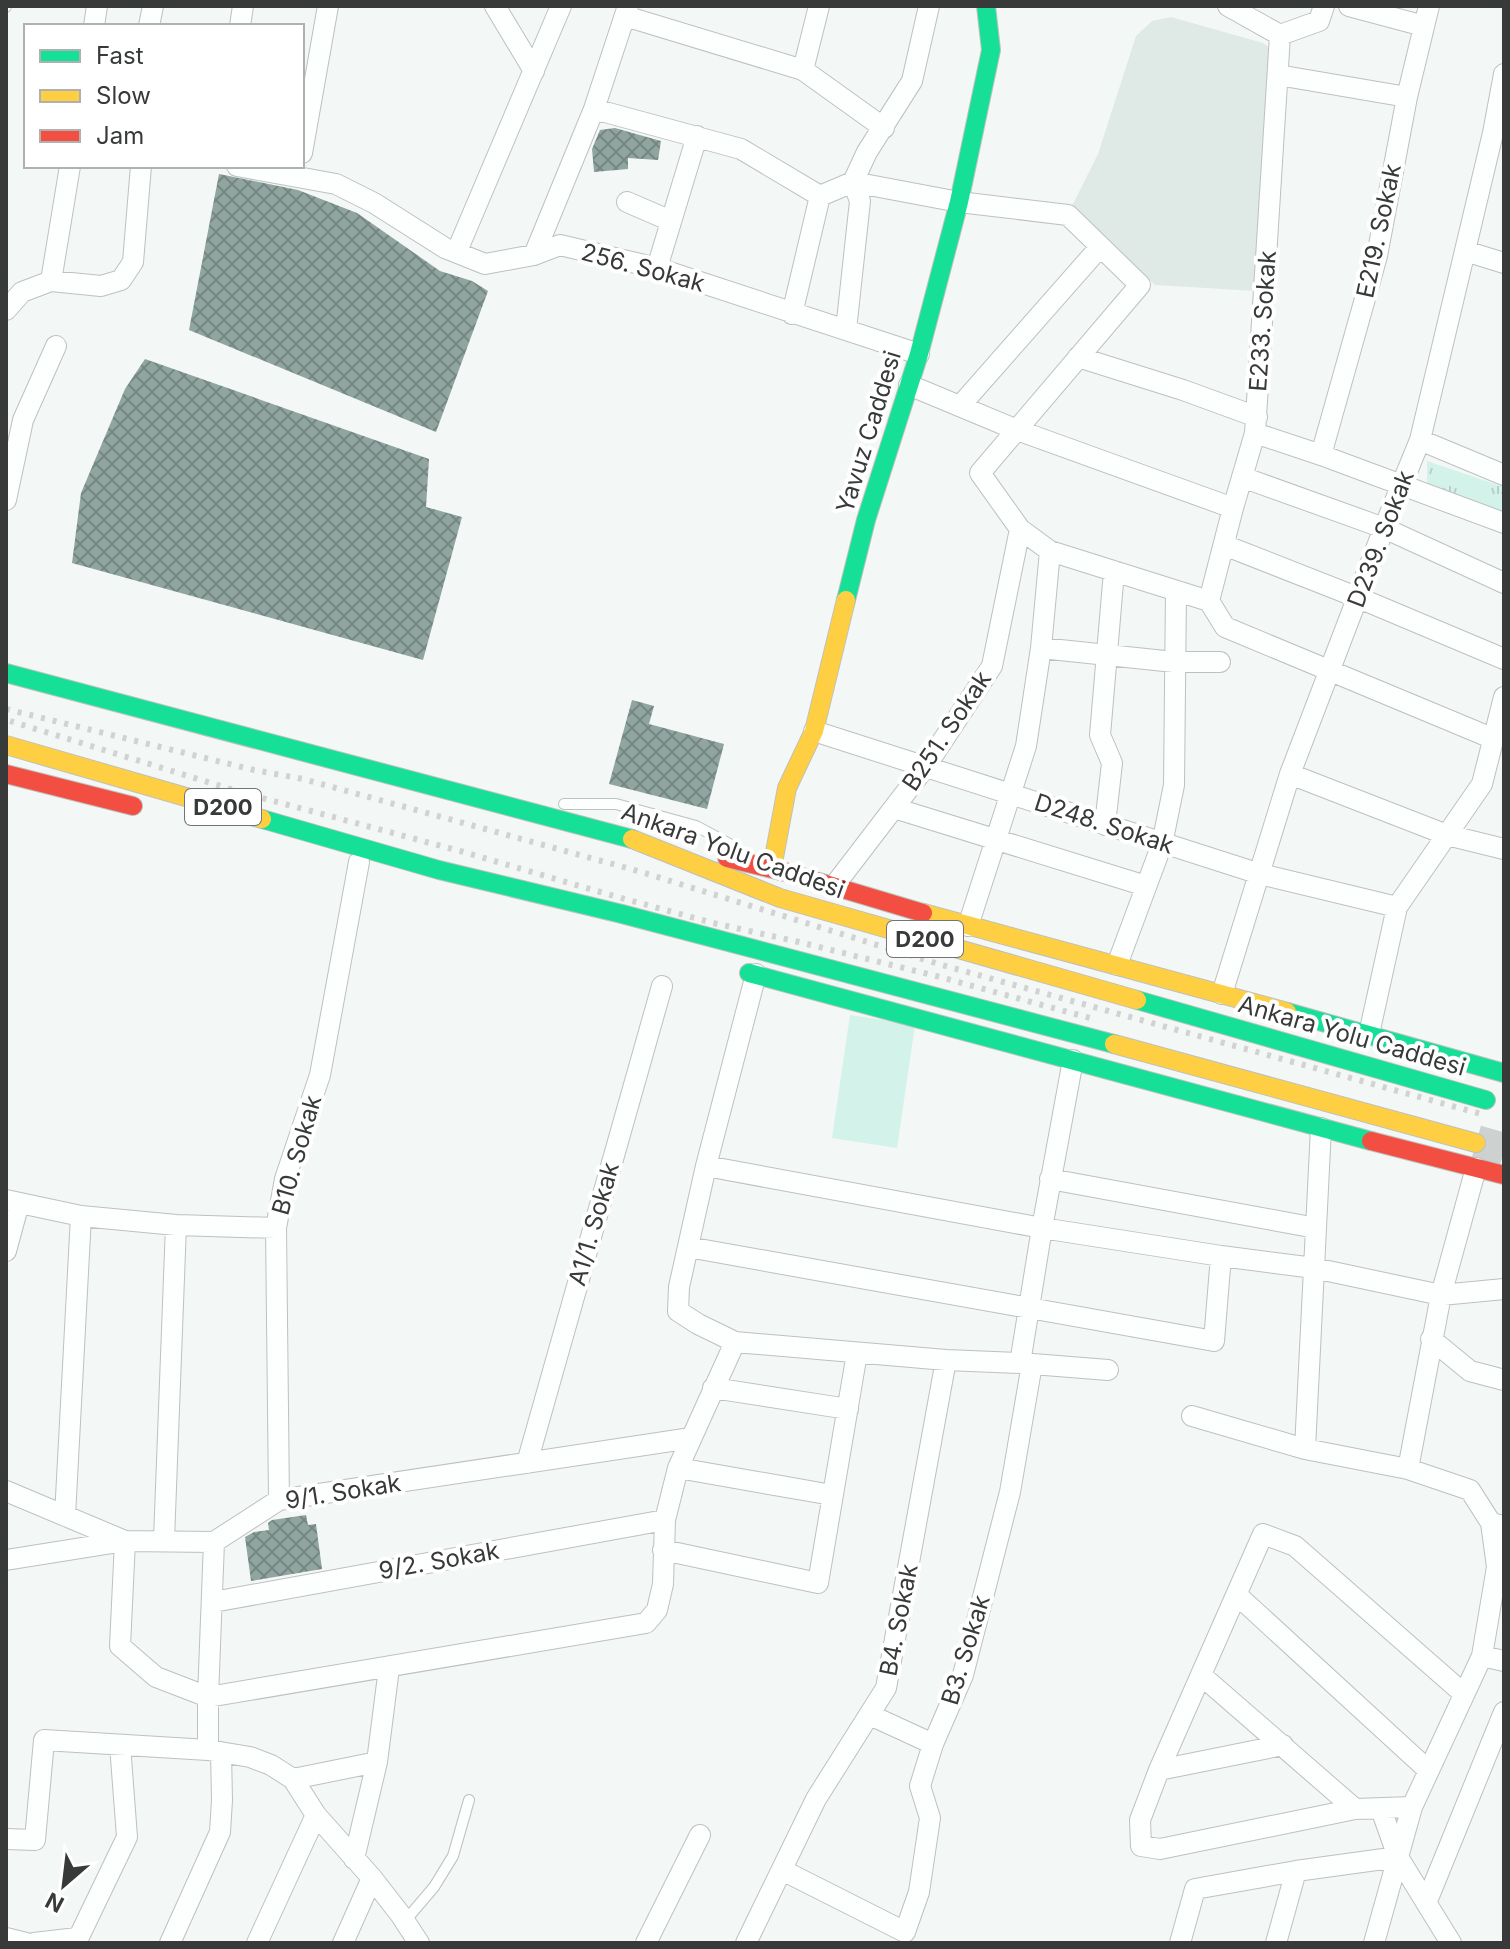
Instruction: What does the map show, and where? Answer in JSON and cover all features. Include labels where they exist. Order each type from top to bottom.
[{"type":"main road","name":"Yavuz Caddesi","points":[[772,868],[787,788],[814,731],[866,520],[919,354],[959,202],[991,50],[986,6]]},
{"type":"main road","points":[[6,656],[309,741],[367,769]]},
{"type":"main road","name":"Ankara Yolu Caddesi","points":[[6,673],[623,835],[780,898],[1486,1100]]},
{"type":"main road","name":"D200","points":[[6,745],[468,878],[622,914],[1016,1017],[1476,1143]]},
{"type":"main road","points":[[6,774],[155,811]]},
{"type":"main road","points":[[623,835],[772,868],[968,926],[1504,1073]]},
{"type":"main road","points":[[271,840],[359,862],[439,870]]},
{"type":"main road","points":[[468,878],[552,916]]},
{"type":"main road","points":[[727,966],[1321,1128],[1493,1169]]},
{"type":"street","points":[[304,142],[328,6]]},
{"type":"street","points":[[495,6],[534,71]]},
{"type":"street","points":[[457,251],[561,6]]},
{"type":"street","points":[[803,70],[819,6]]},
{"type":"street","points":[[846,330],[860,201],[853,182],[867,152],[912,81],[929,6]]},
{"type":"street","points":[[1228,6],[1280,35],[1322,13]]},
{"type":"street","points":[[1349,6],[1427,16]]},
{"type":"street","points":[[534,255],[594,109],[626,11],[803,70],[884,128]]},
{"type":"street","name":"E219. Sokak","points":[[1321,455],[1377,256],[1407,97],[1427,16]]},
{"type":"street","name":"E233. Sokak","points":[[1209,601],[1256,425],[1280,35]]},
{"type":"street","name":"D239. Sokak","points":[[1222,994],[1290,774],[1420,440],[1465,251],[1498,134],[1504,74]]},
{"type":"street","points":[[1278,75],[1407,97]]},
{"type":"street","points":[[594,109],[741,149],[820,196]]},
{"type":"street","points":[[657,268],[697,136]]},
{"type":"street","points":[[51,281],[70,168]]},
{"type":"street","points":[[6,308],[22,292],[51,281],[101,286],[121,280],[133,262],[141,168]]},
{"type":"street","name":"256. Sokak","points":[[262,168],[299,171],[336,184],[374,203],[445,248],[485,264],[534,255],[560,245],[657,268],[919,354]]},
{"type":"street","points":[[820,196],[853,182],[959,202],[1068,215],[1140,285],[980,473],[1020,529],[1050,551],[1209,601],[1225,627],[1494,739]]},
{"type":"street","points":[[792,314],[820,196]]},
{"type":"street","points":[[627,202],[671,221]]},
{"type":"street","points":[[960,406],[1100,247]]},
{"type":"street","points":[[1465,251],[1504,263]]},
{"type":"street","points":[[6,500],[23,420],[56,346]]},
{"type":"street","points":[[1078,357],[1183,390],[1321,455],[1504,523]]},
{"type":"street","points":[[909,385],[1017,430],[1233,508]]},
{"type":"street","points":[[1420,440],[1504,475]]},
{"type":"street","points":[[1242,477],[1384,528],[1504,583]]},
{"type":"street","name":"B251. Sokak","points":[[834,886],[926,766],[992,666],[1020,529]]},
{"type":"street","points":[[1224,545],[1504,659]]},
{"type":"street","points":[[968,926],[1026,746],[1041,648],[1050,551]]},
{"type":"street","points":[[1105,825],[1112,763],[1100,735],[1114,571]]},
{"type":"street","points":[[1117,965],[1162,844],[1174,785],[1176,591]]},
{"type":"street","points":[[1041,648],[1174,662],[1220,662]]},
{"type":"street","points":[[1369,1034],[1397,907],[1482,784],[1504,697]]},
{"type":"street","name":"D248. Sokak","points":[[814,731],[1260,874],[1397,907]]},
{"type":"street","points":[[1290,774],[1447,835],[1504,849]]},
{"type":"street","points":[[894,808],[1146,886]]},
{"type":"street","name":"B10. Sokak","points":[[279,1500],[276,1228],[285,1179],[320,1075],[359,862]]},
{"type":"street","points":[[756,974],[706,1166],[679,1287],[678,1311],[735,1342],[1108,1370]]},
{"type":"street","name":"A1/1. Sokak","points":[[527,1463],[662,986]]},
{"type":"street","name":"B3. Sokak","points":[[782,1870],[905,1932],[919,1892],[930,1818],[920,1786],[933,1744],[963,1675],[1010,1492],[1026,1363],[1028,1309],[1073,1060]]},
{"type":"street","points":[[1305,1449],[1321,1128]]},
{"type":"street","points":[[706,1166],[1042,1228],[1314,1268],[1441,1295],[1504,1289]]},
{"type":"street","points":[[1408,1469],[1441,1295],[1493,1169]]},
{"type":"street","points":[[1050,1179],[1316,1228]]},
{"type":"street","points":[[6,1251],[12,1201],[81,1216],[176,1225],[276,1228]]},
{"type":"street","points":[[65,1516],[81,1216]]},
{"type":"street","points":[[164,1540],[176,1225]]},
{"type":"street","points":[[688,1247],[1214,1341],[1221,1256]]},
{"type":"street","points":[[1431,1339],[1470,1371],[1504,1380]]},
{"type":"street","points":[[125,1541],[120,1646],[156,1677],[208,1697],[646,1623],[657,1610],[663,1584],[665,1520],[678,1468],[735,1342]]},
{"type":"street","points":[[663,1550],[818,1583],[857,1353]]},
{"type":"street","name":"B4. Sokak","points":[[746,1943],[816,1799],[886,1688],[946,1360]]},
{"type":"street","points":[[713,1388],[848,1409]]},
{"type":"street","points":[[1192,1416],[1305,1449],[1408,1469],[1470,1490],[1498,1524],[1497,1567],[1482,1656],[1412,1807],[1374,1943]]},
{"type":"street","name":"9/1. Sokak","points":[[214,1542],[279,1500],[691,1438]]},
{"type":"street","points":[[678,1468],[832,1495]]},
{"type":"street","points":[[6,1491],[125,1541]]},
{"type":"street","name":"9/2. Sokak","points":[[213,1602],[665,1520]]},
{"type":"street","points":[[1412,1807],[1355,1809],[1160,1849],[1141,1846],[1140,1820],[1159,1770],[1263,1534],[1295,1546],[1464,1694]]},
{"type":"street","points":[[6,1560],[125,1541],[214,1542],[208,1697],[222,1800],[220,1832],[170,1943]]},
{"type":"street","points":[[1237,1595],[1428,1770]]},
{"type":"street","points":[[1482,1656],[1504,1661]]},
{"type":"street","points":[[354,1859],[377,1762],[389,1668]]},
{"type":"street","points":[[1202,1676],[1355,1809]]},
{"type":"street","points":[[1427,1901],[1504,1712]]},
{"type":"street","points":[[870,1715],[933,1744]]},
{"type":"street","points":[[6,1839],[35,1840],[44,1740],[215,1751],[250,1757],[271,1765],[293,1779],[316,1815],[372,1878],[419,1943]]},
{"type":"street","points":[[34,1943],[76,1940],[127,1837],[120,1745]]},
{"type":"street","points":[[1159,1770],[1283,1745]]},
{"type":"street","points":[[293,1779],[377,1762]]},
{"type":"street","points":[[1381,1809],[1398,1857],[1451,1943]]},
{"type":"street","points":[[257,1943],[316,1815]]},
{"type":"street","points":[[646,1943],[700,1835]]},
{"type":"street","points":[[1180,1943],[1195,1889],[1398,1857]]},
{"type":"street","points":[[1276,1943],[1296,1871]]},
{"type":"street","points":[[343,1943],[372,1878]]},
{"type":"street","points":[[6,1938],[26,1943]]},
{"type":"lane","points":[[508,805],[616,804],[696,826],[772,868]]},
{"type":"lane","points":[[405,1921],[434,1887],[453,1856],[469,1800]]},
{"type":"shaded area","points":[[1171,17],[1263,43],[1273,50],[1256,291],[1155,285],[1072,206],[1098,154],[1136,36],[1152,21]]},
{"type":"green space","points":[[1427,461],[1504,487],[1504,513],[1427,488]]},
{"type":"green space","points":[[850,1015],[915,1025],[897,1148],[832,1138]]},
{"type":"building","points":[[615,128],[661,141],[658,160],[628,158],[628,169],[594,172],[592,149],[600,130]]},
{"type":"building","points":[[219,174],[298,190],[357,213],[440,271],[472,281],[488,291],[436,432],[189,330]]},
{"type":"building","points":[[145,359],[429,459],[426,507],[462,517],[423,660],[72,563],[81,493],[125,389]]},
{"type":"building","points":[[632,700],[654,706],[649,724],[724,744],[707,809],[609,784]]},
{"type":"building","points":[[306,1515],[308,1525],[316,1524],[322,1569],[251,1581],[245,1537],[269,1530],[268,1523],[272,1520]]},
{"type":"tunnel","points":[[1476,1143],[1504,1151]]},
{"type":"railway","points":[[6,709],[254,770],[303,779],[467,824],[638,871],[942,965],[1481,1114]]},
{"type":"railway","points":[[10,721],[240,792],[614,896],[940,977],[1097,1020]]},
{"type":"traffic: fast","points":[[846,600],[866,520],[919,354],[959,202],[991,50],[986,6]]},
{"type":"traffic: fast","points":[[6,673],[632,839]]},
{"type":"traffic: fast","points":[[262,819],[439,870],[622,914],[1114,1044]]},
{"type":"traffic: fast","points":[[749,973],[1371,1141]]},
{"type":"traffic: fast","points":[[1137,1000],[1486,1100]]},
{"type":"traffic: fast","points":[[1287,1012],[1504,1073]]},
{"type":"traffic: slow","points":[[772,868],[787,788],[814,731],[846,600]]},
{"type":"traffic: slow","points":[[6,745],[262,819]]},
{"type":"traffic: slow","points":[[632,839],[780,898],[1137,1000]]},
{"type":"traffic: slow","points":[[923,913],[1287,1012]]},
{"type":"traffic: slow","points":[[1114,1044],[1476,1143]]},
{"type":"traffic: jam","points":[[6,774],[133,806]]},
{"type":"traffic: jam","points":[[727,858],[923,913]]},
{"type":"traffic: jam","points":[[1371,1141],[1504,1175]]}]
